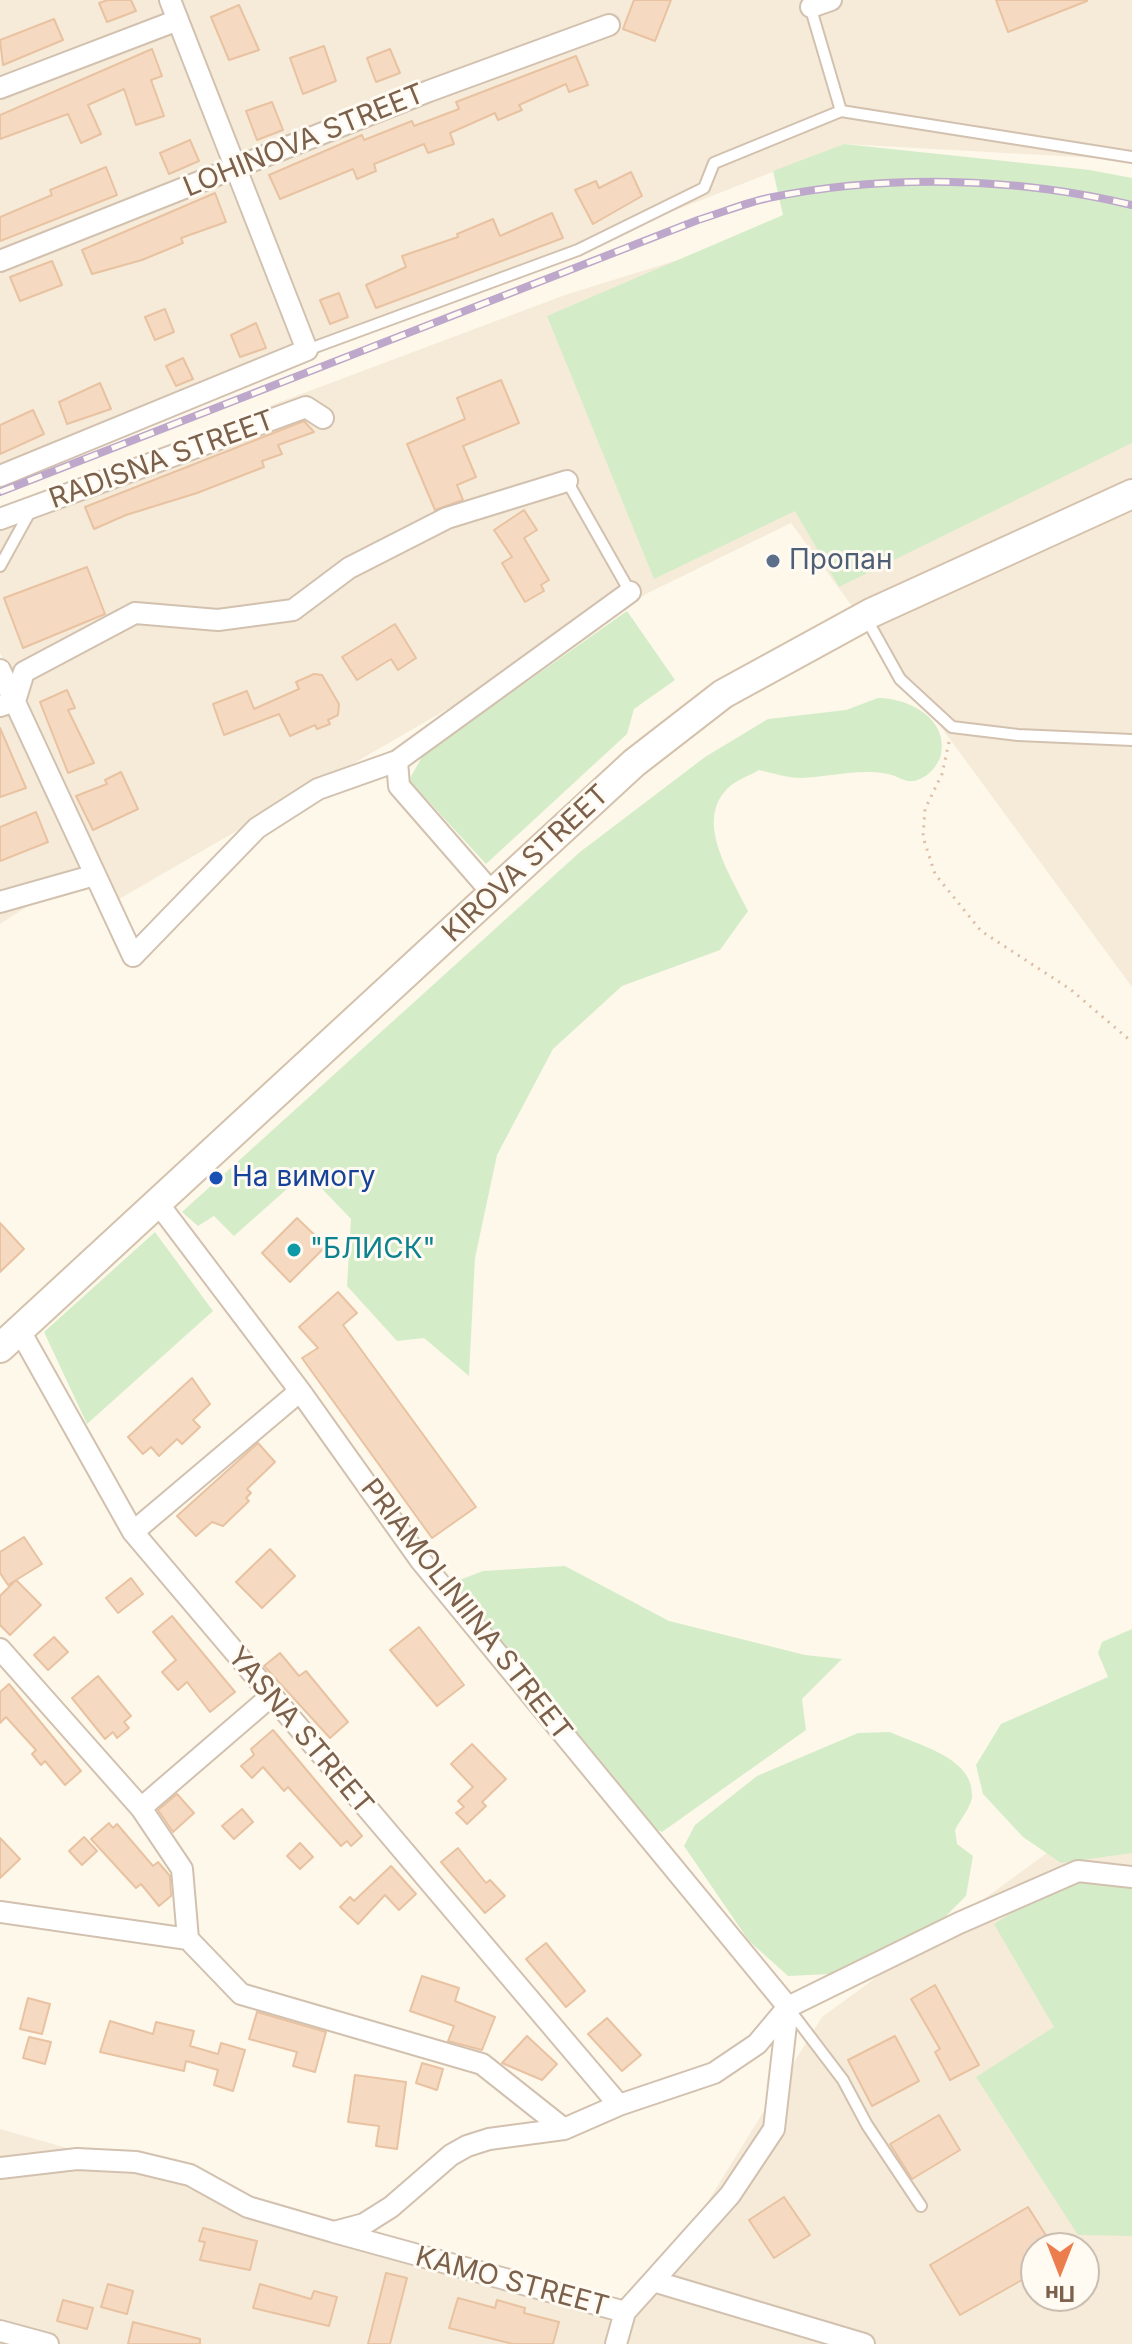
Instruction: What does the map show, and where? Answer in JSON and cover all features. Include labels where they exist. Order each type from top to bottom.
[{"type":"main road","name":"KIROVA STREET","points":[[10,1340],[634,763],[723,694],[865,617],[1132,494]]},
{"type":"street","points":[[809,4],[831,0]]},
{"type":"street","points":[[0,88],[174,10],[307,350]]},
{"type":"street","name":"LOHINOVA STREET","points":[[0,261],[609,25]]},
{"type":"street","name":"RADISNA STREET","points":[[0,476],[307,350]]},
{"type":"street","name":"RADISNA STREET","points":[[0,519],[306,407],[323,418]]},
{"type":"street","points":[[7,703],[24,672],[135,613],[218,620],[293,610],[349,568],[447,518],[567,481]]},
{"type":"street","points":[[0,670],[7,703],[133,956],[257,828],[318,789],[397,761],[630,592]]},
{"type":"street","points":[[397,761],[399,786],[494,895]]},
{"type":"street","points":[[0,902],[95,875]]},
{"type":"street","name":"PRIAMOLINIINA STREET","points":[[157,1202],[300,1391],[421,1561],[788,2007]]},
{"type":"street","name":"YASNA STREET","points":[[10,1340],[133,1532],[619,2105]]},
{"type":"street","points":[[133,1532],[300,1391]]},
{"type":"street","points":[[0,1649],[141,1808],[182,1869],[188,1939]]},
{"type":"street","points":[[141,1808],[270,1697]]},
{"type":"street","points":[[334,2232],[364,2224],[391,2207],[451,2155],[467,2146],[489,2139],[564,2129],[619,2105],[714,2073],[757,2044],[788,2007],[959,1923],[1078,1871],[1132,1877]]},
{"type":"street","points":[[0,1912],[188,1939],[241,1994],[482,2064],[564,2129]]},
{"type":"street","name":"KAMO STREET","points":[[0,2168],[77,2159],[136,2162],[190,2175],[248,2207],[625,2312],[730,2195],[774,2129],[788,2007]]},
{"type":"street","points":[[653,2281],[864,2344]]},
{"type":"street","points":[[616,2344],[625,2312]]},
{"type":"street","points":[[0,2331],[48,2344]]},
{"type":"lane","points":[[809,4],[841,111]]},
{"type":"lane","points":[[307,350],[578,250],[704,188],[714,163],[841,111],[1132,157]]},
{"type":"lane","points":[[567,481],[630,592]]},
{"type":"lane","points":[[0,566],[33,508]]},
{"type":"lane","points":[[865,617],[900,679],[952,727],[1018,735],[1132,740]]},
{"type":"lane","points":[[788,2007],[843,2080],[867,2125],[921,2206]]},
{"type":"path","points":[[952,727],[942,774],[925,809],[923,837],[935,874],[981,931],[1070,989],[1132,1042]]},
{"type":"shaded area","points":[[0,0],[169,0],[305,356],[0,468]]},
{"type":"shaded area","points":[[172,0],[1132,0],[1132,160],[844,144],[312,353]]},
{"type":"shaded area","points":[[841,209],[1132,227],[1132,987],[791,523],[648,593],[114,902],[0,653],[0,507],[565,295]]},
{"type":"shaded area","points":[[0,695],[81,872],[0,924]]},
{"type":"shaded area","points":[[1132,1791],[1132,2344],[627,2344],[634,2321],[822,2017]]},
{"type":"shaded area","points":[[0,2129],[621,2305],[609,2344],[0,2344]]},
{"type":"green space","points":[[844,144],[1090,170],[1132,178],[1132,443],[839,587],[795,511],[654,579],[547,316],[783,215],[773,171]]},
{"type":"green space","points":[[627,611],[675,680],[634,709],[627,734],[486,864],[409,780],[423,755]]},
{"type":"green space","points":[[878,698],[914,707],[933,721],[942,742],[941,755],[931,771],[912,781],[877,772],[801,778],[759,770],[727,789],[718,803],[714,818],[715,834],[719,850],[748,911],[720,950],[622,986],[553,1049],[497,1155],[475,1258],[469,1376],[424,1338],[397,1341],[347,1286],[351,1219],[306,1172],[234,1236],[214,1216],[198,1226],[182,1212],[580,852],[705,757],[768,719],[846,710]]},
{"type":"green space","points":[[155,1232],[213,1311],[87,1424],[44,1332]]},
{"type":"green space","points":[[565,1566],[669,1621],[805,1655],[842,1659],[802,1699],[806,1730],[662,1832],[647,1825],[449,1584],[483,1571]]},
{"type":"green space","points":[[1132,1629],[1132,1853],[1061,1863],[1023,1837],[983,1794],[976,1765],[1001,1724],[1108,1677],[1098,1653],[1102,1642]]},
{"type":"green space","points":[[890,1732],[943,1755],[964,1772],[970,1784],[971,1801],[955,1830],[957,1844],[973,1856],[966,1896],[934,1928],[852,1973],[788,1976],[749,1941],[684,1846],[695,1825],[757,1776],[858,1733]]},
{"type":"green space","points":[[1080,1882],[1132,1888],[1132,2236],[1076,2232],[976,2077],[1054,2027],[994,1924],[1011,1913]]},
{"type":"building","points":[[131,0],[136,11],[107,22],[99,3]]},
{"type":"building","points":[[634,0],[671,0],[655,41],[623,29]]},
{"type":"building","points":[[996,0],[1087,0],[1087,1],[1008,32]]},
{"type":"building","points":[[239,5],[259,50],[229,60],[211,17]]},
{"type":"building","points":[[54,19],[63,40],[3,65],[0,40]]},
{"type":"building","points":[[324,46],[336,81],[303,94],[290,58]]},
{"type":"building","points":[[152,49],[162,76],[151,80],[164,116],[136,125],[124,89],[88,105],[101,134],[81,143],[68,114],[0,139],[0,115]]},
{"type":"building","points":[[390,49],[400,73],[376,82],[367,58]]},
{"type":"building","points":[[576,56],[588,85],[569,92],[566,84],[519,105],[522,110],[498,120],[495,113],[450,133],[454,144],[428,153],[424,144],[374,164],[376,171],[357,179],[353,169],[280,199],[269,175],[362,135],[364,140],[412,121],[414,126],[459,109],[456,102]]},
{"type":"building","points":[[272,102],[283,130],[257,140],[246,111]]},
{"type":"building","points":[[190,140],[199,161],[169,174],[160,153]]},
{"type":"building","points":[[106,167],[117,195],[0,241],[0,217],[52,195],[50,190]]},
{"type":"building","points":[[631,172],[642,196],[593,224],[575,190],[596,181],[599,188]]},
{"type":"building","points":[[215,193],[226,222],[181,238],[183,243],[142,260],[92,274],[82,250]]},
{"type":"building","points":[[552,213],[563,238],[376,308],[366,285],[406,267],[402,256],[458,237],[457,234],[493,219],[500,236]]},
{"type":"building","points":[[52,261],[62,285],[20,301],[10,277]]},
{"type":"building","points":[[339,293],[348,317],[330,324],[320,300]]},
{"type":"building","points":[[165,309],[174,332],[155,340],[145,317]]},
{"type":"building","points":[[256,323],[266,348],[240,357],[231,335]]},
{"type":"building","points":[[183,358],[193,379],[176,386],[166,366]]},
{"type":"building","points":[[501,380],[519,423],[463,446],[476,477],[457,485],[463,500],[435,510],[407,444],[465,419],[457,398]]},
{"type":"building","points":[[100,383],[111,409],[67,424],[59,402]]},
{"type":"building","points":[[33,410],[44,434],[0,454],[0,425]]},
{"type":"building","points":[[304,421],[314,432],[278,445],[282,454],[262,461],[264,467],[94,529],[85,507]]},
{"type":"building","points":[[524,510],[537,530],[524,538],[549,580],[541,585],[544,591],[525,602],[502,563],[512,557],[494,530]]},
{"type":"building","points":[[87,567],[105,614],[23,648],[4,598]]},
{"type":"building","points":[[395,624],[416,658],[398,670],[391,659],[357,680],[342,657]]},
{"type":"building","points":[[314,674],[322,675],[339,704],[338,715],[328,720],[330,724],[317,729],[315,725],[290,736],[279,714],[224,735],[213,704],[247,691],[254,709],[299,689],[296,682]]},
{"type":"building","points":[[67,690],[75,708],[68,710],[94,763],[68,773],[40,702]]},
{"type":"building","points":[[0,728],[26,788],[0,797]]},
{"type":"building","points":[[121,772],[138,809],[93,830],[76,796],[107,784],[105,780]]},
{"type":"building","points":[[36,812],[48,842],[0,861],[0,827]]},
{"type":"building","name":"\"БЛИСК\"","points":[[297,1218],[326,1246],[290,1282],[262,1253]]},
{"type":"building","points":[[0,1223],[24,1249],[0,1272]]},
{"type":"building","points":[[338,1292],[357,1313],[343,1325],[476,1507],[432,1538],[302,1358],[318,1348],[299,1327]]},
{"type":"building","points":[[192,1378],[210,1404],[193,1420],[200,1427],[182,1444],[177,1439],[159,1456],[151,1447],[143,1454],[128,1437]]},
{"type":"building","points":[[258,1443],[275,1462],[247,1489],[251,1493],[246,1498],[249,1501],[223,1526],[212,1522],[196,1536],[177,1516]]},
{"type":"building","points":[[24,1537],[42,1564],[8,1585],[0,1573],[0,1552]]},
{"type":"building","points":[[270,1549],[295,1576],[262,1608],[236,1582]]},
{"type":"building","points":[[131,1578],[143,1594],[118,1613],[106,1598]]},
{"type":"building","points":[[16,1580],[41,1605],[10,1635],[0,1625],[0,1596]]},
{"type":"building","points":[[172,1616],[235,1692],[210,1712],[187,1682],[178,1690],[162,1672],[176,1660],[153,1632]]},
{"type":"building","points":[[419,1627],[464,1685],[437,1706],[390,1650]]},
{"type":"building","points":[[54,1637],[68,1652],[48,1670],[34,1655]]},
{"type":"building","points":[[280,1653],[299,1676],[306,1671],[348,1722],[330,1738],[264,1666]]},
{"type":"building","points":[[98,1676],[131,1716],[124,1722],[129,1728],[117,1738],[113,1732],[105,1739],[72,1698]]},
{"type":"building","points":[[9,1684],[81,1771],[65,1785],[45,1761],[41,1765],[32,1754],[36,1750],[6,1717],[0,1723],[0,1692]]},
{"type":"building","points":[[273,1730],[362,1836],[351,1846],[347,1841],[341,1846],[288,1787],[284,1791],[263,1767],[252,1778],[241,1766],[254,1755],[251,1749]]},
{"type":"building","points":[[472,1744],[506,1779],[482,1802],[486,1806],[467,1824],[456,1813],[464,1807],[458,1801],[473,1787],[451,1764]]},
{"type":"building","points":[[177,1794],[194,1813],[173,1832],[158,1810]]},
{"type":"building","points":[[242,1809],[253,1822],[234,1839],[222,1826]]},
{"type":"building","points":[[109,1823],[113,1828],[117,1824],[153,1866],[158,1862],[170,1876],[171,1896],[159,1906],[141,1884],[136,1888],[91,1839]]},
{"type":"building","points":[[84,1837],[97,1851],[82,1865],[69,1851]]},
{"type":"building","points":[[0,1838],[20,1859],[0,1878]]},
{"type":"building","points":[[300,1843],[313,1857],[300,1869],[287,1856]]},
{"type":"building","points":[[458,1848],[486,1883],[490,1880],[505,1896],[485,1913],[441,1862]]},
{"type":"building","points":[[391,1866],[416,1894],[399,1910],[385,1895],[358,1924],[340,1907],[350,1897],[354,1901]]},
{"type":"building","points":[[546,1943],[585,1991],[566,2007],[526,1959]]},
{"type":"building","points":[[422,1976],[459,1988],[455,2001],[495,2017],[482,2050],[448,2041],[454,2026],[410,2011]]},
{"type":"building","points":[[935,1985],[979,2065],[950,2080],[935,2052],[940,2049],[911,1999]]},
{"type":"building","points":[[28,1998],[50,2004],[42,2034],[20,2029]]},
{"type":"building","points":[[257,2012],[326,2032],[315,2072],[293,2066],[297,2052],[249,2039]]},
{"type":"building","points":[[607,2018],[641,2055],[622,2071],[588,2034]]},
{"type":"building","points":[[110,2021],[153,2034],[156,2022],[194,2031],[190,2046],[218,2054],[221,2043],[245,2050],[233,2091],[214,2085],[218,2070],[186,2061],[184,2071],[100,2052]]},
{"type":"building","points":[[527,2036],[557,2064],[542,2080],[502,2063]]},
{"type":"building","points":[[895,2036],[919,2081],[872,2106],[848,2060]]},
{"type":"building","points":[[29,2037],[51,2042],[45,2064],[23,2058]]},
{"type":"building","points":[[422,2063],[443,2069],[437,2090],[416,2083]]},
{"type":"building","points":[[355,2075],[406,2082],[397,2149],[376,2146],[379,2126],[348,2122]]},
{"type":"building","points":[[939,2115],[960,2150],[912,2179],[890,2144]]},
{"type":"building","points":[[784,2197],[810,2235],[774,2258],[749,2220]]},
{"type":"building","points":[[1028,2207],[1044,2232],[1020,2232],[1020,2281],[960,2315],[930,2265]]},
{"type":"building","points":[[203,2228],[257,2241],[250,2270],[200,2260],[205,2242],[199,2241]]},
{"type":"building","points":[[386,2273],[407,2278],[390,2344],[368,2344]]},
{"type":"building","points":[[108,2284],[133,2291],[127,2314],[101,2307]]},
{"type":"building","points":[[260,2284],[311,2299],[314,2291],[337,2297],[329,2326],[253,2308]]},
{"type":"building","points":[[458,2298],[495,2308],[497,2300],[525,2308],[524,2313],[559,2322],[553,2344],[513,2344],[449,2328]]},
{"type":"building","points":[[63,2300],[93,2308],[87,2329],[57,2321]]},
{"type":"building","points":[[133,2322],[200,2339],[200,2344],[128,2344]]},
{"type":"railway","points":[[0,492],[698,220],[759,200],[858,185],[950,182],[1042,189],[1132,205]]},
{"type":"place","name":"Пропан","points":[[773,561]]},
{"type":"place","name":"На вимогу","points":[[216,1178]]},
{"type":"place","name":"\"БЛИСК\"","points":[[294,1250]]}]
